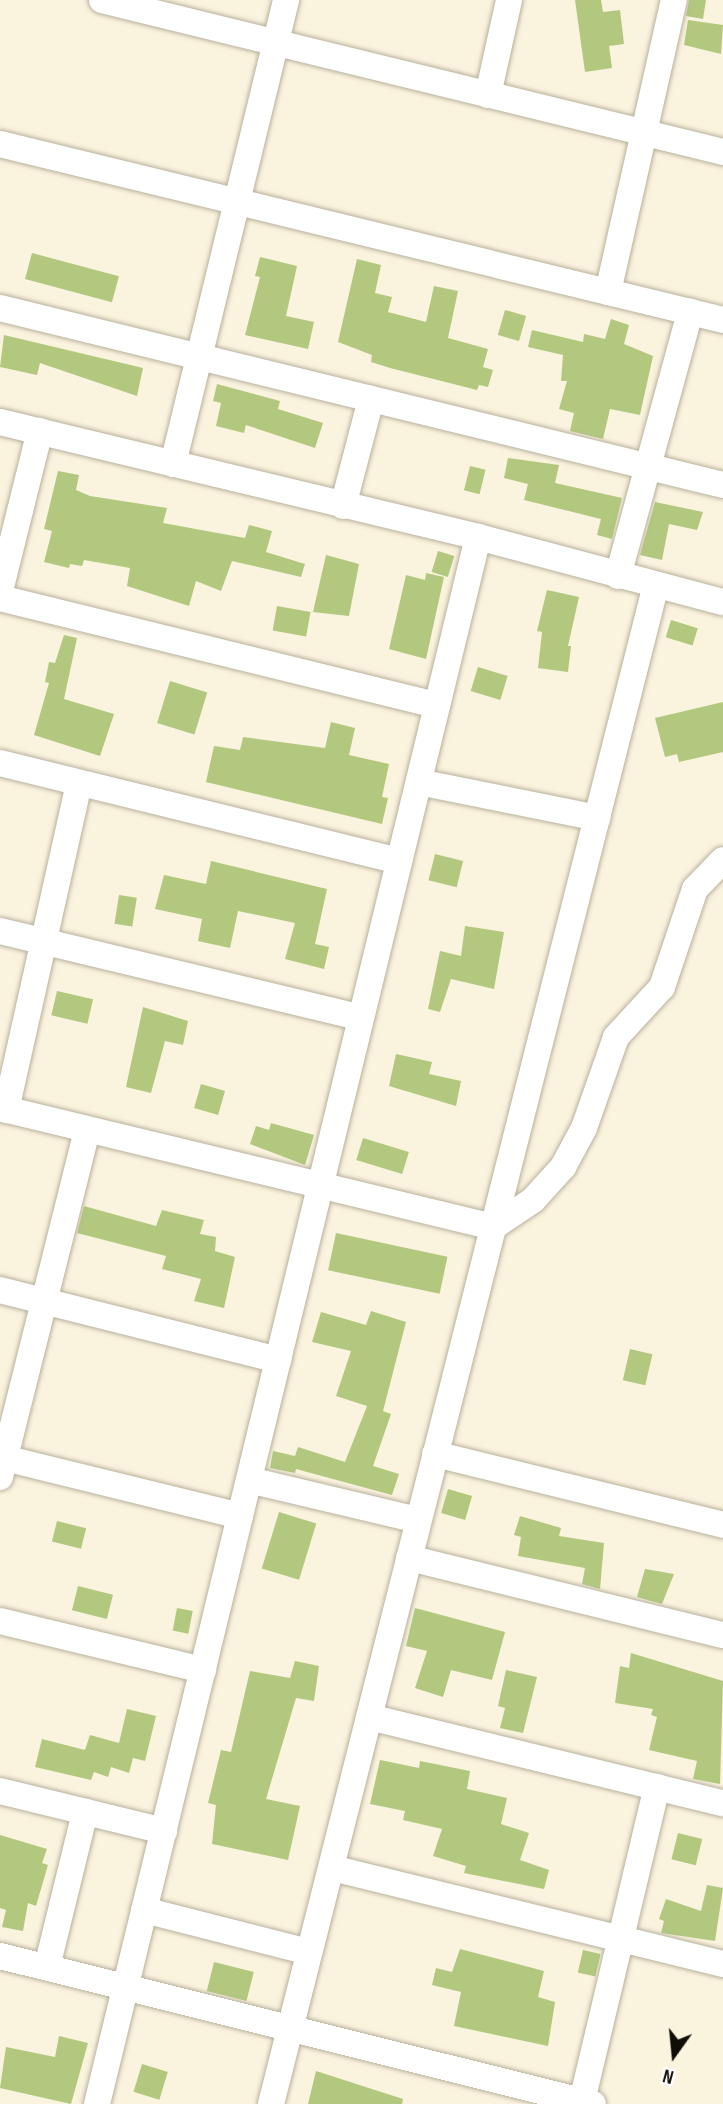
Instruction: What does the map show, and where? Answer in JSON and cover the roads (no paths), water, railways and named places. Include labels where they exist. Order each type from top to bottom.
[{"type":"street","points":[[102,0],[723,152]]},
{"type":"street","points":[[173,464],[286,0]]},
{"type":"street","points":[[488,95],[509,0]]},
{"type":"street","points":[[608,292],[674,0]]},
{"type":"street","points":[[0,144],[723,320]]},
{"type":"street","points":[[0,309],[723,485]]},
{"type":"street","points":[[618,576],[690,312]]},
{"type":"street","points":[[343,506],[371,399]]},
{"type":"street","points":[[0,422],[478,537],[723,603]]},
{"type":"street","points":[[0,591],[40,431]]},
{"type":"street","points":[[97,2104],[478,537]]},
{"type":"street","points":[[271,2104],[656,585]]},
{"type":"street","points":[[0,598],[438,705]]},
{"type":"street","points":[[0,763],[399,861]]},
{"type":"street","points":[[419,782],[597,818]]},
{"type":"street","points":[[79,783],[3,1109],[493,1227],[533,1200],[563,1167],[584,1128],[616,1037],[662,987],[695,889],[723,860]]},
{"type":"street","points":[[0,931],[361,1018]]},
{"type":"street","points":[[87,1130],[2,1464],[240,1516]]},
{"type":"street","points":[[0,1290],[278,1360]]},
{"type":"street","points":[[435,1454],[723,1525]]},
{"type":"street","points":[[249,1480],[418,1520]]},
{"type":"street","points":[[409,1558],[723,1635]]},
{"type":"street","points":[[0,1621],[203,1670]]},
{"type":"street","points":[[369,1717],[723,1803]]},
{"type":"street","points":[[0,1956],[588,2103],[620,1939],[657,1787]]},
{"type":"street","points":[[0,1791],[164,1831]]},
{"type":"street","points":[[47,1967],[85,1812]]},
{"type":"street","points":[[332,1868],[723,1964]]},
{"type":"street","points":[[145,1910],[309,1952]]}]
